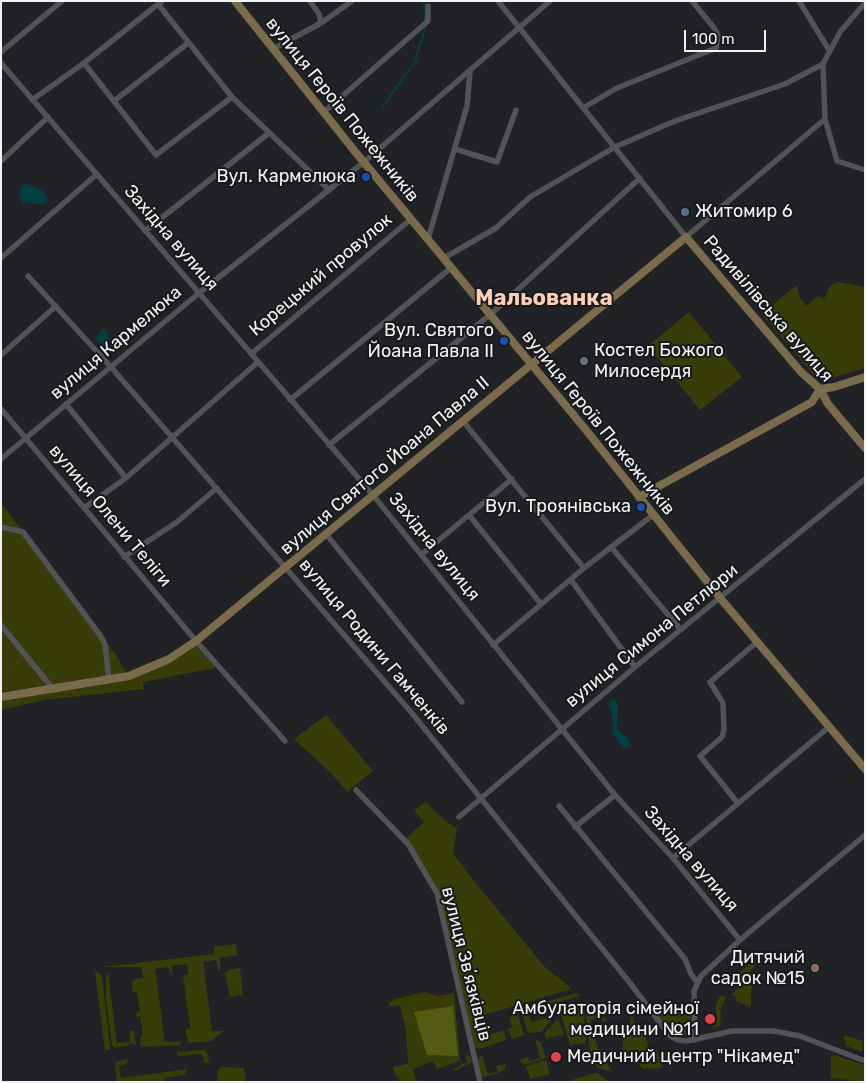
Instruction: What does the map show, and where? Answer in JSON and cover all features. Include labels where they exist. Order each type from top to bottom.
[{"type":"street","points":[[1,52],[62,1]]},
{"type":"street","name":"вулиця Героїв Пожежників","points":[[235,1],[364,162],[532,363],[721,599],[865,769]]},
{"type":"street","points":[[310,1],[319,14],[321,23]]},
{"type":"street","points":[[273,50],[321,23],[352,1]]},
{"type":"street","name":"Радивілівська вулиця","points":[[498,1],[686,237],[801,372],[820,389],[828,404],[865,448]]},
{"type":"street","name":"вулиця Кармелюка","points":[[1,459],[199,293],[364,162],[550,1]]},
{"type":"street","points":[[584,108],[616,88],[716,48],[718,36],[715,29],[692,1]]},
{"type":"street","points":[[799,1],[829,50]]},
{"type":"street","points":[[32,100],[84,63],[160,3],[188,43],[232,97],[328,189]]},
{"type":"street","points":[[865,3],[840,32],[823,64],[825,120],[837,160],[865,170]]},
{"type":"street","points":[[324,112],[428,21],[428,6]]},
{"type":"street","points":[[114,101],[188,43]]},
{"type":"street","name":"Західна вулиця","points":[[1,63],[373,495],[615,795],[673,858],[740,940]]},
{"type":"street","points":[[84,63],[158,155],[232,97]]},
{"type":"street","points":[[444,258],[496,228],[530,197],[615,147],[675,121],[785,84],[823,64]]},
{"type":"street","points":[[428,239],[467,106],[470,71]]},
{"type":"street","points":[[455,149],[497,162],[516,110]]},
{"type":"street","points":[[1,161],[48,117]]},
{"type":"street","name":"вулиця Святого Йоана Павла II","points":[[1,697],[129,676],[169,659],[196,641],[825,120]]},
{"type":"street","points":[[146,231],[268,133]]},
{"type":"street","points":[[1,258],[97,174]]},
{"type":"street","points":[[329,445],[491,314],[640,178]]},
{"type":"street","name":"Корецький провулок","points":[[251,354],[411,219]]},
{"type":"street","points":[[290,400],[452,267]]},
{"type":"street","name":"вулиця Родини Гамченків","points":[[28,276],[173,437],[411,712],[630,983],[669,1035],[678,1040],[695,1040]]},
{"type":"street","points":[[1,354],[56,306]]},
{"type":"street","points":[[84,508],[126,478],[258,362]]},
{"type":"street","points":[[639,497],[812,402],[820,389],[834,387],[865,377]]},
{"type":"street","points":[[66,404],[126,478]]},
{"type":"street","name":"вулиця Олени Теліги","points":[[1,409],[124,557],[285,741]]},
{"type":"street","points":[[462,420],[584,568]]},
{"type":"street","points":[[421,555],[512,479]]},
{"type":"street","name":"вулиця Симона Петлюри","points":[[458,817],[636,667],[865,480]]},
{"type":"street","points":[[124,557],[177,522],[217,488]]},
{"type":"street","points":[[469,515],[541,604]]},
{"type":"street","points":[[493,645],[584,568],[653,515]]},
{"type":"street","points":[[1,527],[23,532],[100,635],[105,644],[109,680]]},
{"type":"street","points":[[326,534],[462,702]]},
{"type":"street","points":[[611,547],[681,630]]},
{"type":"street","points":[[571,580],[636,667]]},
{"type":"street","points":[[1,625],[53,689]]},
{"type":"street","points":[[737,802],[700,756],[722,737],[724,730],[723,703],[710,682],[757,642]]},
{"type":"street","points":[[673,858],[737,802],[829,727]]},
{"type":"street","name":"вулиця Звʼязківців","points":[[356,790],[408,844],[437,893],[480,1082]]},
{"type":"street","points":[[575,827],[615,795]]},
{"type":"street","points":[[559,806],[685,959],[691,974],[697,982]]},
{"type":"street","points":[[865,835],[740,940],[697,982],[693,1000],[696,1009],[695,1040],[732,1031],[773,1031],[800,1036],[865,1061]]},
{"type":"green space","points":[[838,282],[865,287],[865,368],[826,380],[815,376],[764,317],[764,314],[766,310],[797,285],[800,298],[806,306],[818,296],[824,299],[830,286]]},
{"type":"green space","points":[[689,312],[742,377],[700,410],[648,346]]},
{"type":"green space","points":[[1,503],[116,655],[128,676],[196,641],[215,662],[215,668],[143,682],[144,689],[44,700],[1,710],[1,697],[117,678],[1,692]]},
{"type":"green space","points":[[326,715],[373,771],[347,792],[332,774],[294,739]]},
{"type":"green space","points":[[426,802],[444,820],[457,828],[453,853],[474,881],[545,967],[572,989],[481,1016],[487,1035],[504,1030],[506,1040],[479,1049],[475,1047],[437,893],[404,840],[424,822],[414,810]]},
{"type":"green space","points":[[236,944],[238,955],[220,958],[220,970],[218,970],[216,960],[203,962],[212,1031],[224,1031],[211,1041],[189,1043],[185,1030],[190,1028],[183,975],[188,975],[187,964],[172,966],[172,976],[168,967],[155,969],[165,1042],[182,1041],[180,1045],[141,1047],[140,1037],[143,1036],[140,1016],[137,1018],[136,1014],[140,1010],[137,993],[133,992],[132,982],[134,979],[143,978],[141,967],[102,967],[214,954],[214,947]]},
{"type":"green space","points":[[755,959],[755,966],[738,984],[732,979]]},
{"type":"green space","points":[[240,968],[243,995],[230,997],[225,973],[229,970]]},
{"type":"green space","points":[[95,972],[102,975],[110,1049],[105,1050]]},
{"type":"green space","points":[[753,972],[751,1007],[735,1001],[736,997],[732,994]]},
{"type":"green space","points":[[108,973],[117,1043],[130,1042],[130,1031],[134,1030],[136,1045],[130,1043],[127,1046],[114,1048],[112,1045],[106,1001],[106,976]]},
{"type":"green space","points":[[425,992],[438,996],[454,993],[460,1060],[462,1064],[467,1063],[465,1055],[471,1057],[472,1062],[455,1071],[452,1069],[461,1066],[460,1061],[437,1069],[433,1061],[413,1069],[417,1082],[398,1082],[399,1078],[395,1075],[393,1067],[408,1064],[406,1031],[400,1005],[389,1007],[389,1003],[395,999]]},
{"type":"green space","points":[[576,993],[580,996],[528,1011],[531,1022],[555,1016],[541,1032],[528,1033],[522,1014],[523,1009]]},
{"type":"green space","points":[[721,995],[726,998],[721,1008],[720,1026],[713,1029],[713,1025],[716,1025],[716,1004]]},
{"type":"green space","points":[[585,1001],[595,1015],[608,1019],[603,1022],[601,1017],[590,1020],[598,1048],[611,1070],[609,1071],[598,1068],[590,1056]]},
{"type":"green space","points":[[453,1006],[458,1056],[427,1055],[414,1012]]},
{"type":"green space","points":[[584,1007],[586,1043],[570,1045],[561,1014]]},
{"type":"green space","points":[[657,1008],[690,1009],[692,1011],[691,1032],[687,1035],[672,1035],[654,1011]]},
{"type":"green space","points":[[518,1015],[524,1035],[512,1039],[508,1029],[512,1027],[509,1017]]},
{"type":"green space","points":[[632,1016],[638,1034],[644,1033],[650,1051],[657,1049],[663,1068],[644,1069],[639,1065],[644,1059],[642,1053],[628,1056],[623,1051],[623,1042]]},
{"type":"green space","points":[[558,1019],[564,1035],[545,1038],[545,1032]]},
{"type":"green space","points":[[844,1035],[863,1041],[862,1052],[846,1046]]},
{"type":"green space","points":[[535,1039],[541,1042],[546,1058],[526,1064],[521,1063],[520,1060],[528,1057],[530,1061],[540,1058]]},
{"type":"green space","points":[[203,1050],[207,1052],[209,1063],[204,1063],[202,1054],[178,1056],[177,1052]]},
{"type":"green space","points":[[482,1055],[488,1074],[498,1071],[496,1066],[505,1064],[506,1067],[503,1071],[482,1078],[477,1060]]},
{"type":"green space","points":[[834,1055],[865,1065],[865,1082],[831,1078],[831,1058]]},
{"type":"green space","points":[[128,1058],[127,1064],[119,1066],[121,1078],[188,1069],[184,1075],[164,1078],[164,1082],[117,1082],[115,1063]]},
{"type":"green space","points":[[546,1060],[550,1074],[530,1079],[526,1066]]},
{"type":"green space","points":[[221,1067],[244,1068],[246,1082],[218,1082],[217,1072]]},
{"type":"green space","points":[[595,1073],[598,1073],[609,1082],[565,1082]]},
{"type":"water","points":[[26,183],[43,191],[48,199],[43,204],[23,203],[19,196],[21,187]]},
{"type":"water","points":[[102,329],[105,329],[110,339],[105,348],[95,340]]},
{"type":"water","points":[[611,699],[615,699],[618,704],[617,729],[629,740],[629,746],[624,749],[613,733],[612,713],[608,705]]},
{"type":"waterway","points":[[424,1],[425,21]]},
{"type":"waterway","points":[[382,108],[415,61],[426,26]]},
{"type":"place","name":"Вул. Кармелюка","points":[[366,177]]},
{"type":"place","name":"Житомир 6","points":[[685,212]]},
{"type":"place","name":"Вул. Святого Йоана Павла ІІ","points":[[504,341]]},
{"type":"place","name":"Костел Божого Милосердя","points":[[584,361]]},
{"type":"place","name":"Вул. Троянівська","points":[[641,507]]},
{"type":"place","name":"Дитячий садок №15","points":[[815,968]]},
{"type":"place","name":"Амбулаторія сімейної медицини №11","points":[[710,1019]]},
{"type":"place","name":"Медичний центр \"Нікамед\"","points":[[556,1057]]},
{"type":"district","name":"Мальованка","points":[[544,299]]}]
